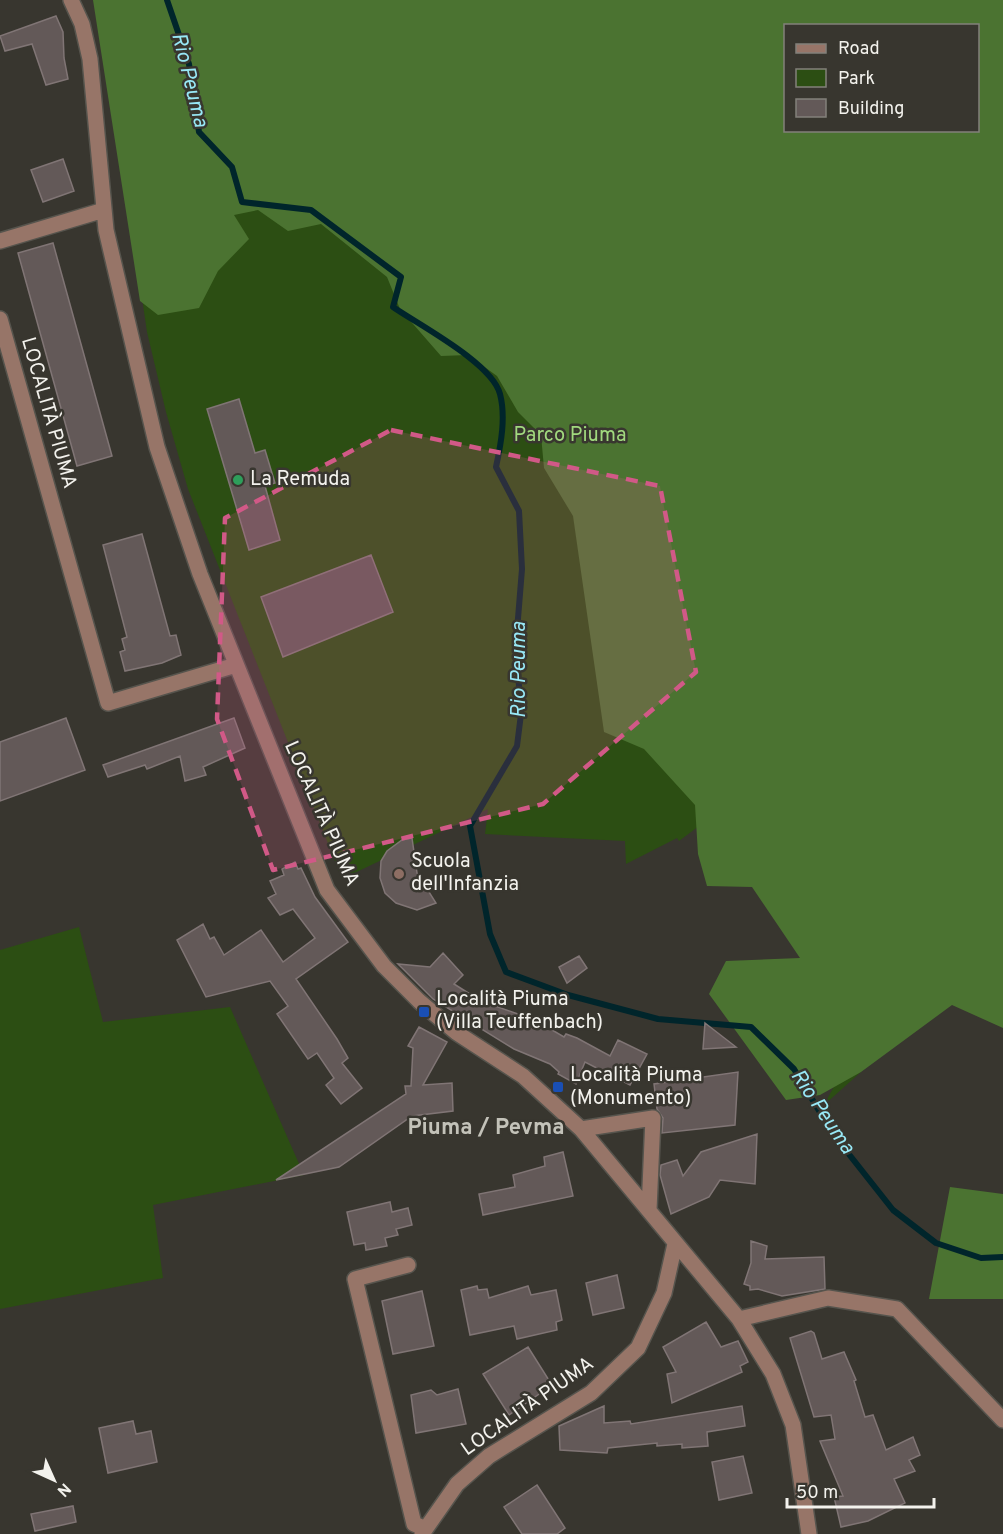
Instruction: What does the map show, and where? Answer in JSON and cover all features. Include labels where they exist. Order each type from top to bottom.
[{"type":"street","name":"LOCALITÀ PIUMA","points":[[71,0],[82,24],[90,59],[104,210],[113,263],[157,447],[200,574],[327,890],[377,956],[419,1001],[457,1032],[523,1076],[581,1129],[739,1319],[773,1374],[793,1425],[809,1534]]},
{"type":"street","points":[[0,241],[104,210]]},
{"type":"street","name":"LOCALITÀ PIUMA","points":[[0,319],[108,703],[236,665]]},
{"type":"street","points":[[581,1129],[653,1118],[649,1210]]},
{"type":"street","name":"LOCALITÀ PIUMA","points":[[423,1531],[457,1485],[489,1456],[591,1393],[638,1348],[664,1293],[675,1244]]},
{"type":"street","points":[[408,1265],[355,1280],[414,1524],[423,1531]]},
{"type":"street","points":[[739,1319],[828,1298],[897,1309],[1003,1420]]},
{"type":"highlighted area","points":[[391,430],[660,486],[696,672],[543,804],[273,870],[217,719],[225,518]]},
{"type":"green space","name":"Parco Piuma","points":[[93,0],[1003,0],[1003,100],[979,110],[979,24],[784,24],[784,132],[965,132],[951,208],[943,407],[957,563],[949,653],[899,744],[1003,935],[1000,973],[966,985],[937,990],[918,999],[891,1033],[870,1045],[861,1072],[824,1105],[873,1014],[890,996],[833,900],[742,794],[679,841],[677,838],[626,864],[625,841],[485,834],[488,809],[342,879],[188,489],[166,412],[147,332],[102,24]]},
{"type":"green space","name":"Parco Piuma","points":[[93,0],[1003,0],[1003,1028],[952,1005],[861,1072],[820,1095],[786,1100],[709,994],[726,961],[800,958],[752,887],[707,886],[698,854],[695,805],[644,749],[604,732],[573,516],[544,468],[541,435],[518,412],[497,376],[468,355],[441,356],[400,309],[387,277],[321,224],[288,231],[258,210],[234,215],[249,239],[218,271],[199,308],[158,315],[140,301]]},
{"type":"green space","points":[[79,927],[103,1022],[230,1007],[304,1175],[153,1205],[163,1278],[0,1309],[0,950]]},
{"type":"green space","points":[[950,1187],[1003,1194],[1003,1299],[929,1299]]},
{"type":"building","points":[[56,16],[63,32],[68,79],[46,85],[32,44],[5,51],[0,36]]},
{"type":"building","points":[[63,159],[74,191],[43,202],[31,170]]},
{"type":"building","points":[[53,243],[112,456],[77,466],[18,253]]},
{"type":"building","points":[[239,399],[255,453],[265,450],[275,483],[265,486],[280,540],[249,550],[207,409]]},
{"type":"building","points":[[142,534],[170,636],[176,635],[181,655],[162,663],[125,671],[120,652],[125,650],[122,639],[127,637],[103,545]]},
{"type":"building","points":[[371,555],[393,612],[283,657],[261,597]]},
{"type":"building","points":[[66,718],[85,770],[0,801],[0,742]]},
{"type":"building","points":[[234,718],[245,748],[203,767],[206,775],[185,781],[180,756],[147,769],[145,765],[108,777],[103,765]]},
{"type":"building","name":"Scuola dell'Infanzia","points":[[412,838],[417,873],[436,903],[417,910],[396,903],[385,893],[380,878],[381,861],[387,851],[402,840]]},
{"type":"building","points":[[295,862],[298,869],[301,868],[315,897],[348,942],[296,979],[348,1058],[342,1063],[362,1088],[341,1104],[326,1085],[334,1078],[317,1053],[308,1059],[277,1014],[288,1006],[270,981],[206,997],[177,940],[203,924],[210,939],[214,937],[224,955],[261,930],[283,962],[315,938],[293,909],[280,915],[268,898],[276,894],[270,881],[284,875],[282,869]]},
{"type":"building","points":[[443,953],[463,975],[454,984],[481,1001],[535,1020],[564,1037],[566,1034],[577,1038],[610,1056],[618,1040],[647,1054],[630,1085],[585,1062],[576,1084],[558,1074],[559,1072],[550,1064],[514,1049],[433,999],[398,964],[430,967]]},
{"type":"building","points":[[579,956],[587,968],[567,983],[559,967]]},
{"type":"building","points":[[705,1023],[736,1047],[703,1049]]},
{"type":"building","points":[[419,1027],[447,1042],[423,1085],[452,1083],[453,1111],[412,1116],[339,1167],[276,1180],[406,1094],[405,1086],[411,1086],[413,1048],[408,1046]]},
{"type":"building","points":[[738,1072],[735,1125],[662,1133],[663,1118],[657,1109],[654,1084]]},
{"type":"building","points":[[757,1134],[755,1184],[720,1180],[709,1197],[671,1214],[660,1175],[661,1165],[677,1160],[683,1176],[701,1152]]},
{"type":"building","points":[[563,1152],[573,1196],[483,1215],[479,1194],[515,1187],[513,1175],[545,1166],[544,1157]]},
{"type":"building","points":[[390,1202],[392,1212],[408,1208],[412,1225],[396,1229],[398,1235],[385,1238],[387,1246],[366,1250],[365,1243],[354,1245],[347,1212]]},
{"type":"building","points":[[751,1241],[767,1246],[765,1259],[824,1257],[825,1289],[782,1296],[758,1289],[750,1290],[750,1286],[744,1284],[751,1263]]},
{"type":"building","points":[[617,1275],[624,1308],[593,1315],[586,1283]]},
{"type":"building","points":[[477,1286],[478,1290],[487,1289],[489,1298],[528,1286],[531,1295],[556,1290],[562,1320],[556,1322],[557,1330],[517,1339],[514,1326],[470,1335],[461,1290]]},
{"type":"building","points":[[422,1291],[434,1346],[393,1354],[382,1301]]},
{"type":"building","points":[[706,1322],[721,1347],[738,1341],[748,1362],[740,1366],[742,1372],[672,1403],[667,1374],[676,1372],[663,1347]]},
{"type":"building","points":[[811,1331],[814,1333],[822,1359],[844,1352],[856,1380],[854,1381],[865,1417],[873,1415],[886,1450],[913,1437],[920,1455],[909,1460],[915,1471],[894,1479],[905,1503],[868,1521],[841,1527],[834,1497],[843,1496],[820,1441],[835,1439],[831,1415],[814,1417],[790,1338]]},
{"type":"building","points":[[528,1347],[552,1385],[509,1415],[483,1374]]},
{"type":"building","points":[[458,1389],[466,1424],[416,1433],[411,1395],[431,1390],[437,1395]]},
{"type":"building","points":[[604,1406],[604,1423],[630,1421],[631,1424],[742,1406],[745,1426],[707,1432],[708,1446],[682,1448],[682,1444],[657,1446],[657,1443],[608,1448],[607,1453],[560,1450],[559,1426]]},
{"type":"building","points":[[133,1421],[136,1434],[151,1431],[157,1462],[108,1473],[99,1428]]},
{"type":"building","points":[[743,1456],[752,1493],[719,1500],[712,1462]]},
{"type":"building","points":[[537,1485],[565,1528],[557,1534],[522,1534],[504,1507]]},
{"type":"building","points":[[73,1506],[76,1522],[35,1531],[31,1514]]},
{"type":"waterway","name":"Rio Peuma","points":[[167,0],[189,64],[199,132],[232,167],[242,202],[311,210],[401,277],[393,307],[436,334],[484,370],[500,394],[503,421],[496,467],[519,511],[522,569],[516,643],[521,714],[517,746],[470,826],[490,934],[506,972],[568,995],[658,1019],[751,1027],[794,1069],[833,1134],[893,1210],[936,1243],[981,1258],[1003,1257]]},
{"type":"place","name":"La Remuda","points":[[238,480]]},
{"type":"place","name":"Scuola dell'Infanzia","points":[[399,874]]},
{"type":"place","name":"Località Piuma (Villa Teuffenbach)","points":[[424,1012]]},
{"type":"place","name":"Località Piuma (Monumento)","points":[[558,1087]]},
{"type":"district","name":"Piuma / Pevma","points":[[486,1128]]}]
